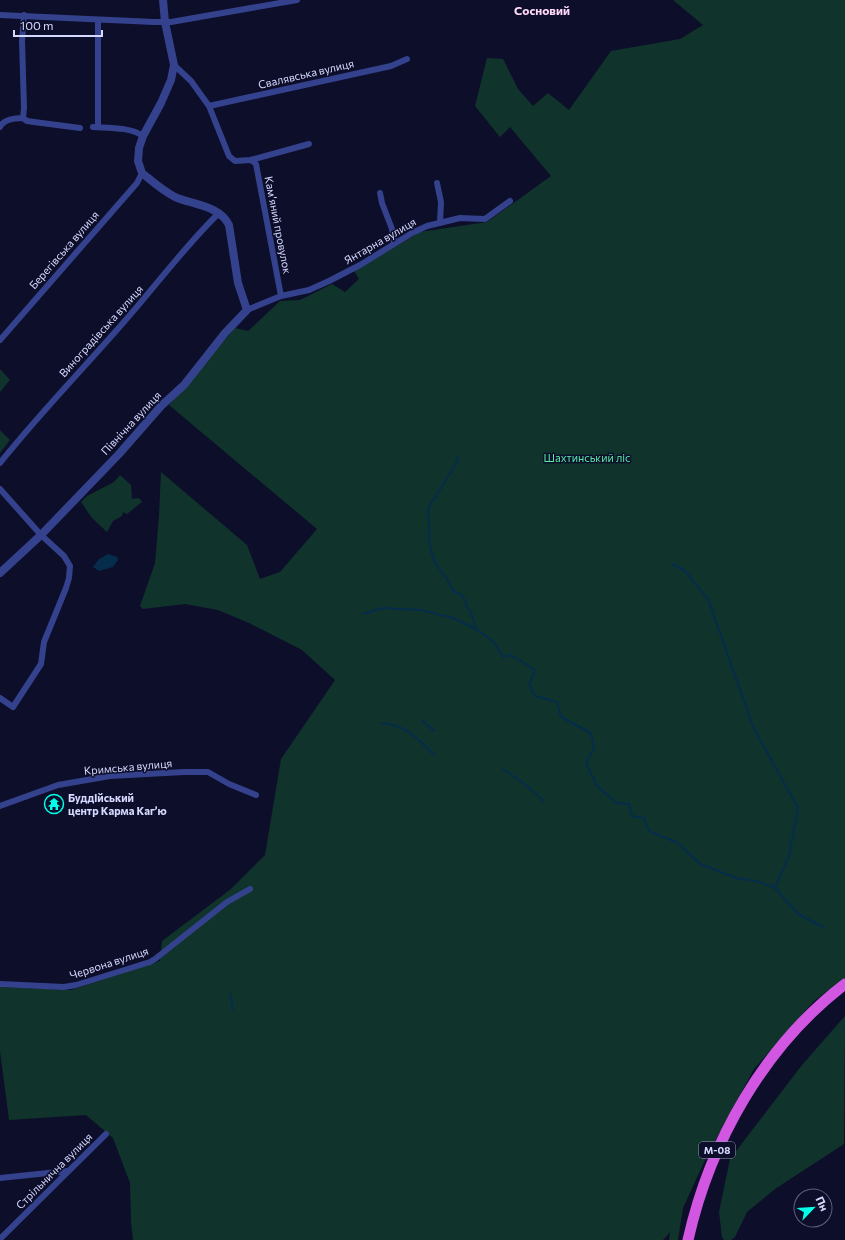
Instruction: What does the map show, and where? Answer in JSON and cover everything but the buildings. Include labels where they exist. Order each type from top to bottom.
[{"type":"highway","name":"М-08","points":[[688,1240],[699,1198],[711,1164],[722,1139],[746,1097],[765,1069],[794,1032],[845,984]]},
{"type":"street","points":[[163,0],[165,22],[174,64],[172,80],[143,136],[139,148],[138,161],[142,173],[175,197],[210,208],[219,213],[226,220],[229,225],[238,283],[247,310]]},
{"type":"street","points":[[0,15],[171,22],[297,0]]},
{"type":"street","points":[[23,118],[22,49],[24,15]]},
{"type":"street","points":[[98,20],[95,127],[124,129],[143,136]]},
{"type":"street","name":"Свалявська вулиця","points":[[209,106],[391,66],[406,59]]},
{"type":"street","points":[[174,64],[191,81],[209,106],[229,156],[235,161],[251,160],[309,144]]},
{"type":"street","points":[[1,124],[10,120],[23,118],[27,121],[80,128]]},
{"type":"street","name":"Камʼяний провулок","points":[[251,160],[256,164],[281,296]]},
{"type":"street","name":"Берегівська вулиця","points":[[0,340],[137,183],[142,173]]},
{"type":"street","points":[[437,183],[441,202],[440,223]]},
{"type":"street","points":[[380,193],[382,203],[392,229],[394,244]]},
{"type":"street","name":"Янтарна вулиця","points":[[281,296],[309,290],[330,281],[427,226],[460,218],[485,219],[510,201]]},
{"type":"street","name":"Виноградівська вулиця","points":[[0,463],[19,438],[122,324],[177,258],[219,213]]},
{"type":"street","name":"Північна вулиця","points":[[0,573],[41,535],[119,454],[161,406],[184,385],[226,333],[247,310],[281,296]]},
{"type":"street","points":[[0,328],[6,333]]},
{"type":"street","points":[[0,489],[41,535],[64,556],[70,566],[66,588],[44,642],[41,664],[13,707],[0,698]]},
{"type":"street","name":"Кримська вулиця","points":[[0,806],[58,785],[110,776],[184,772],[208,772],[229,784],[256,795]]},
{"type":"street","name":"Червона вулиця","points":[[0,984],[64,987],[76,986],[150,962],[227,902],[250,890]]},
{"type":"street","name":"Стрільнична вулиця","points":[[0,1239],[106,1134]]},
{"type":"street","points":[[0,1178],[68,1171]]},
{"type":"green space","name":"Шахтинський ліс","points":[[673,0],[845,0],[845,978],[814,1001],[754,1069],[705,1160],[683,1208],[678,1240],[669,1240],[670,1232],[663,1240],[133,1240],[130,1183],[113,1138],[86,1115],[9,1120],[0,1051],[0,987],[71,990],[160,961],[162,941],[231,889],[265,855],[281,759],[335,680],[302,650],[249,623],[218,610],[185,604],[143,609],[140,606],[155,563],[161,472],[247,545],[260,579],[280,572],[317,529],[169,405],[235,328],[248,331],[280,301],[300,300],[332,284],[345,292],[359,279],[354,271],[420,232],[487,222],[551,176],[510,127],[500,137],[475,106],[487,58],[503,59],[518,89],[533,106],[548,93],[569,110],[611,51],[680,39],[703,25]]},
{"type":"green space","points":[[0,369],[10,380],[0,392]]},
{"type":"green space","points":[[0,430],[10,440],[0,453]]},
{"type":"green space","points":[[120,475],[131,485],[132,499],[139,498],[142,502],[127,514],[123,512],[122,516],[113,521],[107,532],[92,518],[81,502],[87,496],[114,482]]},
{"type":"green space","points":[[845,1016],[844,1144],[775,1189],[747,1212],[735,1237],[731,1240],[724,1240],[722,1237],[719,1212],[730,1159],[802,1065]]},
{"type":"water","points":[[108,554],[117,557],[118,560],[113,567],[99,571],[93,567],[99,559]]},
{"type":"waterway","points":[[458,456],[455,466],[428,508],[430,547],[435,563],[447,579],[453,591],[463,596],[467,607],[471,612],[476,629],[493,641],[503,657],[511,655],[535,670],[529,685],[535,696],[557,702],[561,717],[591,733],[594,748],[586,763],[597,786],[616,803],[629,804],[632,816],[644,818],[649,831],[678,843],[700,864],[736,878],[760,882],[775,888],[798,914],[823,927]]},
{"type":"waterway","points":[[672,564],[685,571],[708,599],[754,729],[798,808],[789,856],[775,888]]},
{"type":"waterway","points":[[363,614],[383,608],[421,610],[453,618],[476,629]]},
{"type":"waterway","points":[[423,721],[434,731]]},
{"type":"waterway","points":[[382,723],[405,730],[417,738],[434,755]]},
{"type":"waterway","points":[[503,769],[530,788],[544,802]]},
{"type":"waterway","points":[[230,994],[233,1009]]},
{"type":"place","name":"Буддійський центр Карма Кагʼю","points":[[54,804]]},
{"type":"district","name":"Сосновий","points":[[542,11]]}]
